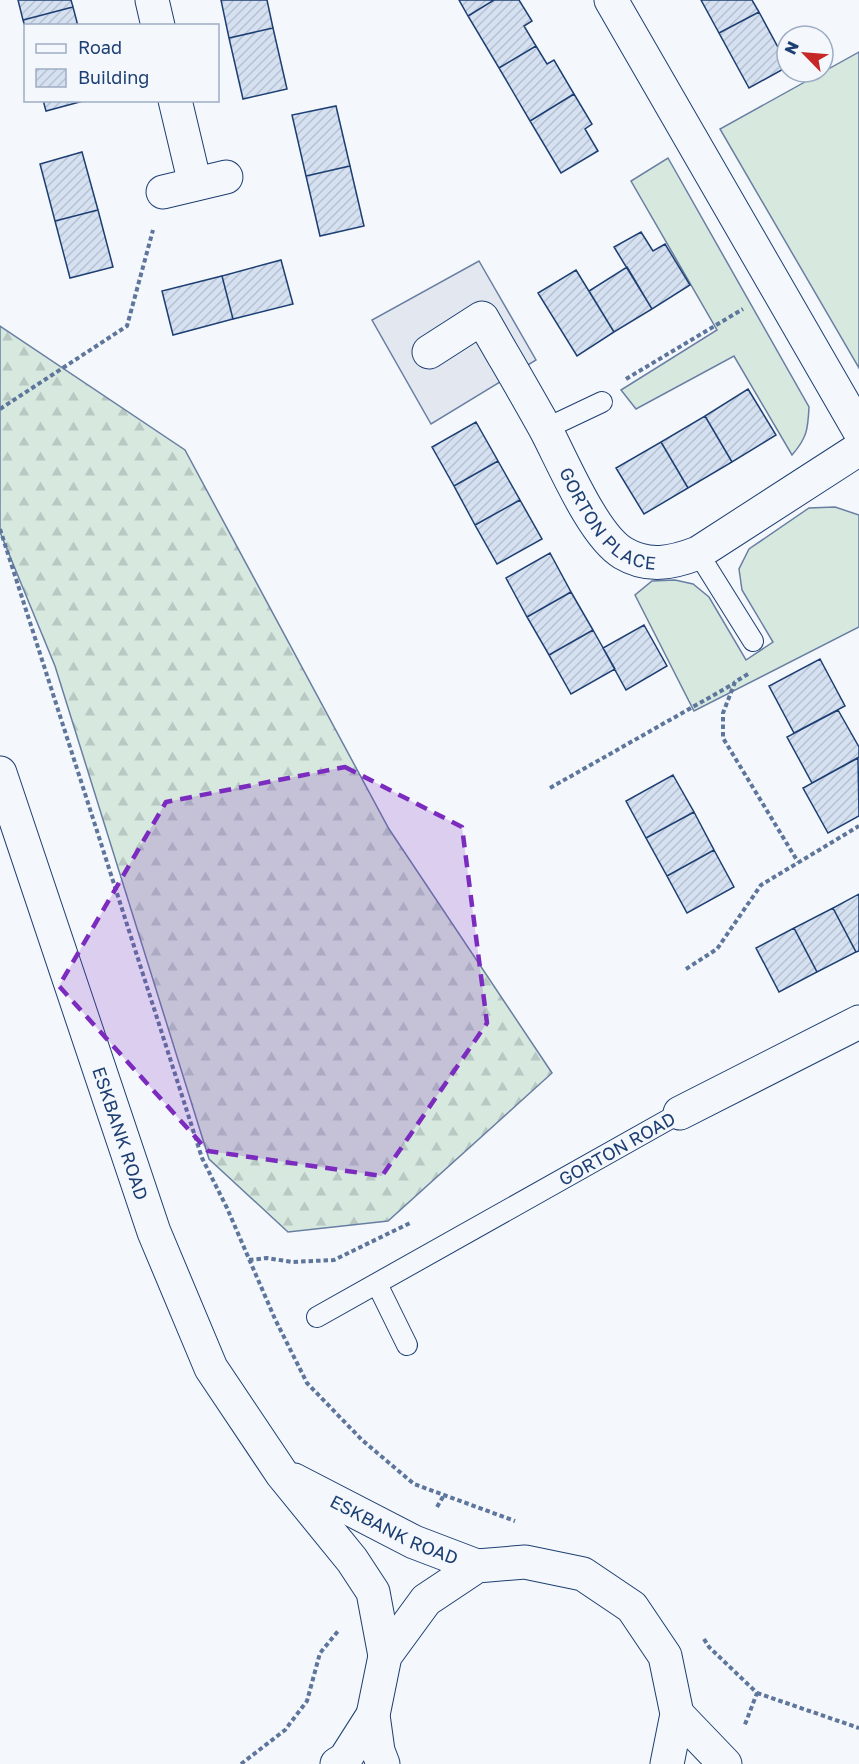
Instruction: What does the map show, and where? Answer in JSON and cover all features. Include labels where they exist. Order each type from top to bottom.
[{"type":"main road","points":[[152,0],[158,24]]},
{"type":"main road","points":[[611,0],[859,430]]},
{"type":"main road","points":[[175,102],[195,184]]},
{"type":"main road","points":[[163,192],[226,177]]},
{"type":"main road","name":"GORTON PLACE","points":[[429,352],[482,318],[545,429],[600,533],[623,553],[648,562],[675,562],[698,553],[859,449]]},
{"type":"main road","name":"ESKBANK ROAD","points":[[0,772],[154,1232],[211,1368],[282,1474],[352,1560],[373,1592],[385,1656],[373,1715],[378,1751],[384,1764]]},
{"type":"main road","name":"GORTON ROAD","points":[[680,1113],[859,1022]]},
{"type":"main road","name":"ESKBANK ROAD","points":[[282,1474],[414,1542],[477,1566],[525,1563],[583,1574],[633,1606],[665,1656],[677,1714],[667,1764]]},
{"type":"main road","name":"ESKBANK ROAD","points":[[385,1656],[426,1600],[477,1566]]},
{"type":"main road","points":[[677,1714],[725,1764]]},
{"type":"main road","points":[[337,1764],[345,1758],[373,1715]]},
{"type":"lane","points":[[545,429],[602,402]]},
{"type":"lane","points":[[698,553],[753,641]]},
{"type":"lane","name":"GORTON ROAD","points":[[317,1317],[680,1113]]},
{"type":"lane","points":[[377,1284],[407,1345]]},
{"type":"path","points":[[0,409],[127,326],[163,192]]},
{"type":"path","points":[[602,402],[615,386],[777,288]]},
{"type":"path","points":[[0,529],[202,1158],[307,1383],[346,1424]]},
{"type":"path","points":[[550,788],[767,662],[753,641]]},
{"type":"path","points":[[735,682],[723,713],[723,738],[798,862]]},
{"type":"path","points":[[686,969],[717,949],[761,885],[859,826]]},
{"type":"path","points":[[249,1260],[267,1258],[292,1262],[333,1260],[412,1222]]},
{"type":"path","points":[[757,1693],[859,1728]]},
{"type":"highlighted area","points":[[345,767],[462,827],[487,1023],[382,1176],[208,1151],[59,986],[166,802]]},
{"type":"green space","points":[[859,52],[859,368],[720,129],[801,84],[835,84],[835,65]]},
{"type":"green space","points":[[668,158],[809,407],[806,433],[792,455],[734,356],[636,409],[621,390],[717,330],[631,181]]},
{"type":"green space","points":[[0,326],[185,450],[389,829],[552,1073],[388,1221],[288,1232],[209,1159],[55,666],[0,532]]},
{"type":"green space","points":[[835,507],[859,515],[859,627],[694,711],[635,595],[652,581],[675,580],[693,584],[709,597],[746,660],[773,642],[742,590],[739,569],[749,549],[809,508]]},
{"type":"shaded area","points":[[479,261],[536,360],[431,424],[372,320]]},
{"type":"building","points":[[18,0],[71,0],[73,7],[23,20]]},
{"type":"building","points":[[221,0],[267,0],[273,28],[229,38]]},
{"type":"building","points":[[459,0],[494,0],[468,16]]},
{"type":"building","points":[[494,0],[519,0],[532,21],[524,26],[536,46],[499,68],[468,16]]},
{"type":"building","points":[[701,0],[752,0],[759,12],[719,33]]},
{"type":"building","points":[[73,7],[77,24],[24,24],[23,20]]},
{"type":"building","points":[[759,12],[775,42],[775,74],[749,88],[719,33]]},
{"type":"building","points":[[273,28],[287,89],[243,99],[229,38]]},
{"type":"building","points":[[536,46],[547,64],[554,60],[574,94],[530,121],[499,68]]},
{"type":"building","points":[[574,94],[592,124],[585,129],[598,151],[561,173],[530,121]]},
{"type":"building","points":[[44,102],[80,102],[46,111]]},
{"type":"building","points":[[336,106],[350,166],[306,176],[292,115]]},
{"type":"building","points":[[82,152],[98,210],[55,221],[40,164]]},
{"type":"building","points":[[350,166],[364,226],[320,236],[306,176]]},
{"type":"building","points":[[98,210],[113,267],[70,278],[55,221]]},
{"type":"building","points":[[641,232],[653,251],[665,244],[690,285],[652,309],[614,247]]},
{"type":"building","points":[[281,260],[293,304],[233,319],[222,276]]},
{"type":"building","points":[[627,267],[652,309],[614,332],[589,291]]},
{"type":"building","points":[[576,270],[614,332],[577,356],[538,293]]},
{"type":"building","points":[[222,276],[233,319],[173,335],[162,291]]},
{"type":"building","points":[[748,389],[776,435],[732,462],[705,416]]},
{"type":"building","points":[[705,416],[732,462],[688,488],[661,442]]},
{"type":"building","points":[[476,422],[498,461],[454,486],[432,447]]},
{"type":"building","points":[[661,442],[688,488],[644,514],[616,468]]},
{"type":"building","points":[[498,461],[520,500],[475,525],[454,486]]},
{"type":"building","points":[[520,500],[542,539],[497,564],[475,525]]},
{"type":"building","points":[[550,553],[571,592],[527,617],[506,578]]},
{"type":"building","points":[[571,592],[593,630],[549,655],[527,617]]},
{"type":"building","points":[[644,625],[667,666],[626,690],[603,648]]},
{"type":"building","points":[[593,630],[615,669],[571,694],[549,655]]},
{"type":"building","points":[[820,659],[845,706],[794,733],[769,686]]},
{"type":"building","points":[[838,710],[859,747],[859,757],[812,783],[787,737]]},
{"type":"building","points":[[858,758],[859,816],[828,833],[803,788]]},
{"type":"building","points":[[673,775],[694,812],[646,838],[626,801]]},
{"type":"building","points":[[694,812],[714,850],[667,876],[646,838]]},
{"type":"building","points":[[714,850],[734,887],[687,913],[667,876]]},
{"type":"building","points":[[859,894],[859,951],[856,952],[833,908]]},
{"type":"building","points":[[833,908],[856,952],[817,972],[794,928]]},
{"type":"building","points":[[794,928],[817,972],[779,992],[756,948]]}]
